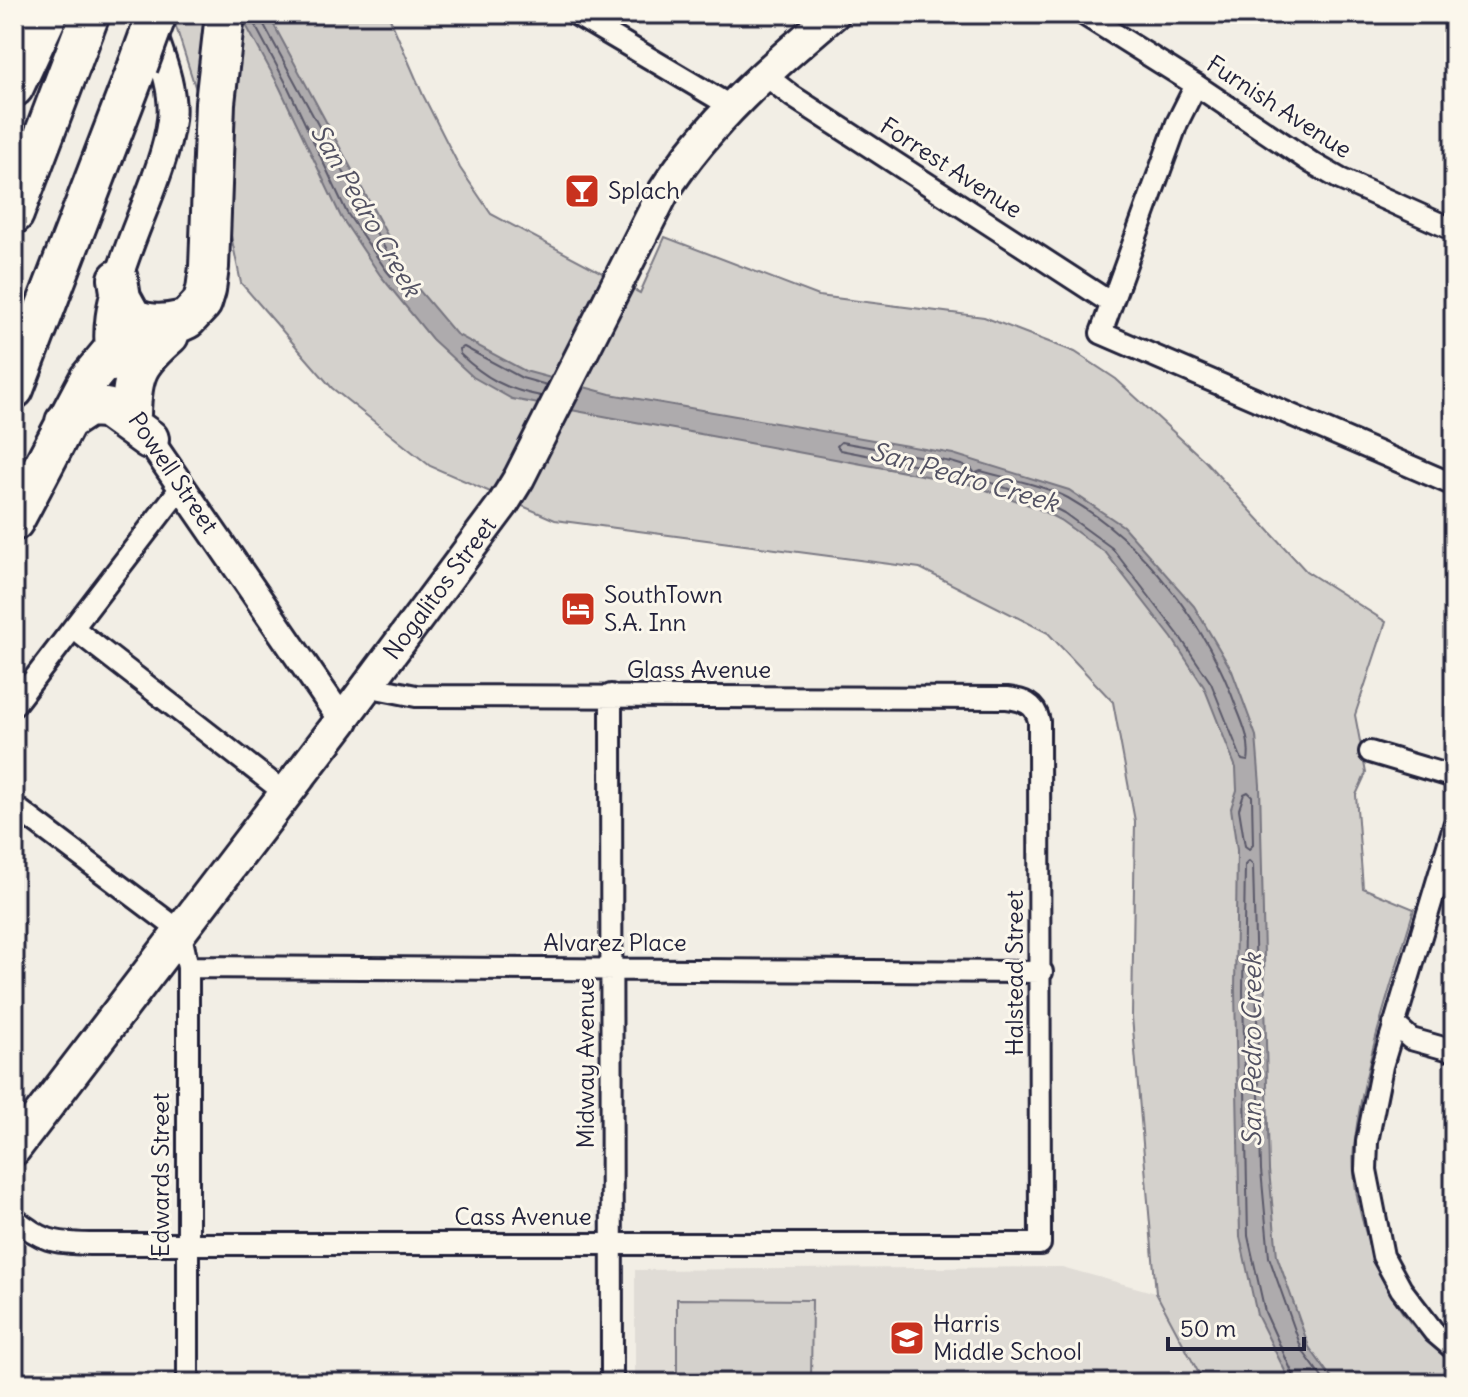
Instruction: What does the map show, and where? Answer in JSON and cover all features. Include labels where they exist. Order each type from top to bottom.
[{"type":"highway","points":[[14,87],[48,14]]},
{"type":"highway","points":[[14,389],[157,14]]},
{"type":"highway","points":[[140,426],[132,383],[138,365],[202,303],[206,290],[215,103],[225,14]]},
{"type":"highway","points":[[14,214],[88,18]]},
{"type":"highway","points":[[118,279],[121,298],[132,318],[145,323],[165,324],[187,319]]},
{"type":"highway","points":[[14,521],[89,379],[109,355],[187,319]]},
{"type":"highway","points":[[65,422],[88,407],[106,408],[140,426]]},
{"type":"main road","points":[[14,20],[21,14]]},
{"type":"main road","name":"Nogalitos Street","points":[[14,1149],[503,504],[664,191],[686,158],[732,107],[834,14]]},
{"type":"street","name":"Powell Street","points":[[147,14],[169,85],[171,118],[163,161],[118,279],[109,323],[109,355],[140,426],[342,720]]},
{"type":"street","points":[[575,14],[732,107]]},
{"type":"street","name":"Furnish Avenue","points":[[1083,14],[1312,163],[1340,179],[1454,230]]},
{"type":"street","name":"Forrest Avenue","points":[[765,75],[792,96],[1111,303]]},
{"type":"street","points":[[1196,85],[1177,123],[1101,333],[1454,485]]},
{"type":"street","points":[[14,705],[182,486]]},
{"type":"street","points":[[73,628],[285,793]]},
{"type":"street","name":"Glass Avenue","points":[[366,686],[416,696],[1007,698],[1031,705]]},
{"type":"street","name":"Midway Avenue","points":[[611,695],[612,1383]]},
{"type":"street","name":"Halstead Street","points":[[1031,705],[1037,711],[1039,721],[1042,972],[1040,1244]]},
{"type":"street","points":[[1370,752],[1454,777]]},
{"type":"street","points":[[14,806],[180,931]]},
{"type":"street","points":[[1454,826],[1382,1066],[1367,1142],[1366,1170],[1383,1256],[1401,1289],[1434,1332],[1454,1349]]},
{"type":"street","name":"Edwards Street","points":[[180,931],[188,967],[188,1383]]},
{"type":"street","name":"Alvarez Place","points":[[188,967],[1042,972]]},
{"type":"street","points":[[1394,1024],[1411,1039],[1454,1051]]},
{"type":"street","name":"Cass Avenue","points":[[14,1218],[36,1235],[60,1243],[1040,1244]]},
{"type":"shaded area","points":[[172,14],[388,14],[423,95],[460,168],[491,214],[640,293],[665,237],[819,296],[984,317],[1075,352],[1116,379],[1205,461],[1306,571],[1386,622],[1355,715],[1366,773],[1356,795],[1363,888],[1414,909],[1364,1087],[1354,1147],[1356,1192],[1369,1244],[1390,1292],[1416,1329],[1454,1361],[1454,1383],[1204,1383],[1156,1293],[1132,1017],[1135,821],[1113,702],[1048,633],[920,568],[555,520],[430,466],[332,388],[241,283],[209,131]]},
{"type":"shaded area","name":"Harris Middle School","points":[[1062,1267],[1156,1293],[1204,1383],[635,1383],[635,1270]]},
{"type":"shaded area","points":[[677,1299],[812,1300],[811,1383],[677,1383]]},
{"type":"water","name":"San Pedro Creek","points":[[240,14],[268,14],[413,283],[456,334],[525,371],[610,394],[953,454],[1069,490],[1123,526],[1194,606],[1232,671],[1256,736],[1260,785],[1269,1170],[1277,1256],[1309,1347],[1335,1383],[1291,1383],[1257,1315],[1240,1237],[1235,990],[1237,850],[1231,808],[1237,790],[1236,768],[1204,687],[1172,638],[1106,553],[1060,520],[1035,507],[969,484],[512,399],[473,377],[432,339],[380,275],[341,217],[279,86]]},
{"type":"place","name":"Splach","points":[[582,191]]},
{"type":"place","name":"SouthTown S.A. Inn","points":[[578,609]]},
{"type":"place","name":"Harris Middle School","points":[[907,1338]]}]
